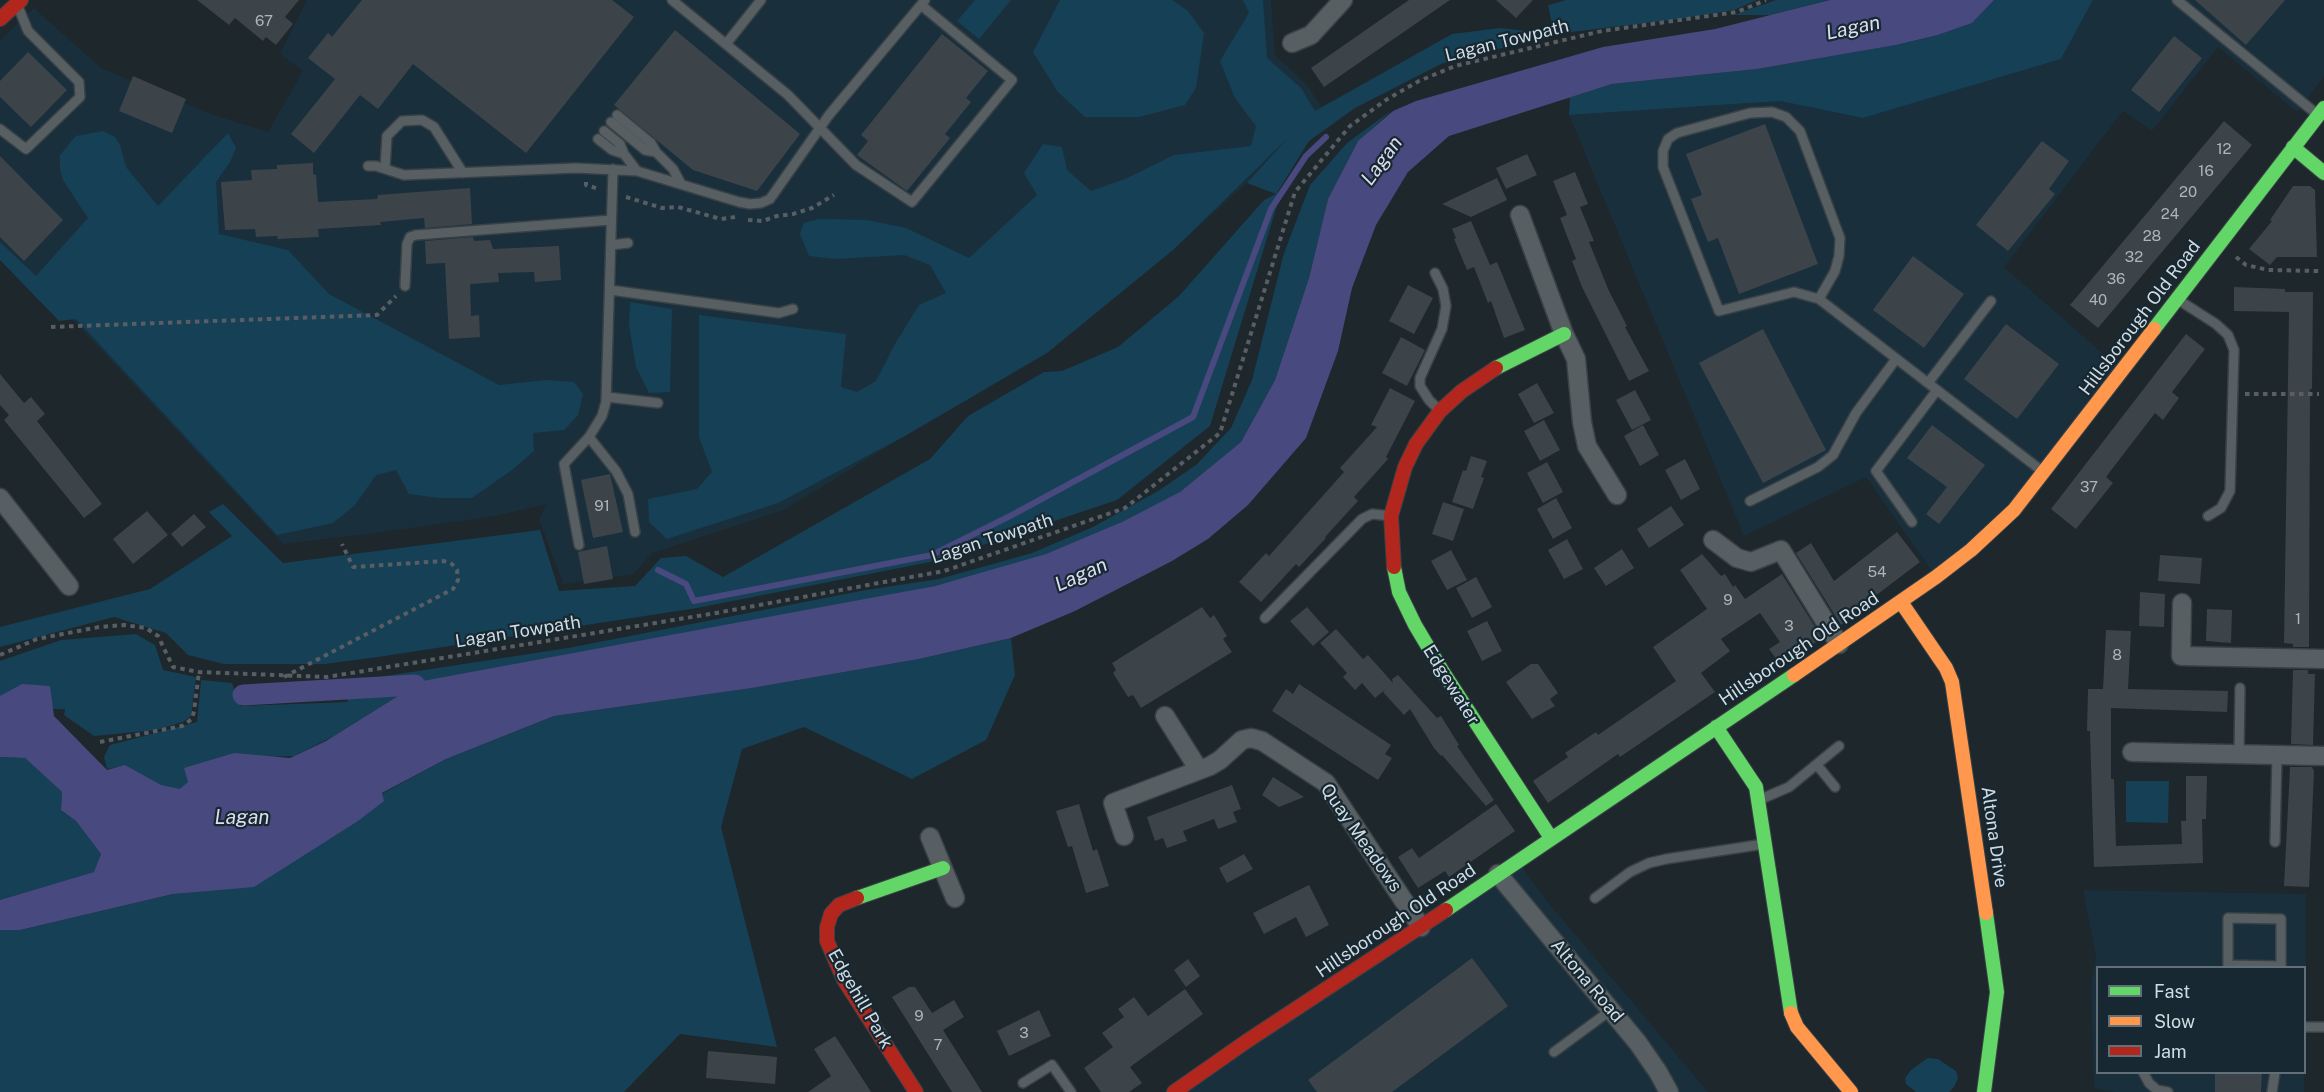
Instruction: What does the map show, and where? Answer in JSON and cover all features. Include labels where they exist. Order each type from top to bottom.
[{"type":"main road","points":[[0,19],[19,2]]},
{"type":"main road","name":"Hillsborough Old Road","points":[[1174,1092],[1901,602],[1936,577],[1992,531],[2014,510],[2044,472],[2321,111]]},
{"type":"main road","points":[[2293,147],[2324,173]]},
{"type":"main road","name":"Edgewater","points":[[1551,838],[1414,624],[1399,592],[1393,564],[1391,516],[1412,452],[1440,411],[1462,390],[1488,372],[1564,334]]},
{"type":"main road","name":"Altona Drive","points":[[1901,602],[1946,669],[1952,681],[1956,700],[1997,992],[1984,1092]]},
{"type":"main road","points":[[1716,727],[1756,787],[1791,1016],[1797,1027],[1851,1092]]},
{"type":"main road","name":"Edgehill Park","points":[[916,1092],[844,980],[827,942],[827,927],[831,914],[839,905],[943,868]]},
{"type":"street","points":[[1292,43],[1311,35],[1342,0]]},
{"type":"street","points":[[1520,215],[1564,334],[1576,359],[1582,422],[1587,446],[1617,495]]},
{"type":"street","points":[[0,498],[69,586]]},
{"type":"street","points":[[1713,540],[1737,558],[1751,562],[1781,550],[1839,644]]},
{"type":"street","points":[[2182,603],[2181,656],[2324,659]]},
{"type":"street","points":[[1165,717],[1199,770]]},
{"type":"street","name":"Quay Meadows","points":[[1124,836],[1113,803],[1220,760],[1242,740],[1251,738],[1262,741],[1326,783],[1421,927]]},
{"type":"street","points":[[2132,752],[2324,756]]},
{"type":"street","points":[[930,837],[955,898]]},
{"type":"street","name":"Altona Road","points":[[1498,874],[1638,1043],[1669,1092]]},
{"type":"street","points":[[1638,1043],[1680,1092]]},
{"type":"lane","points":[[368,166],[385,168],[404,175],[576,168],[637,171],[680,182],[739,202],[761,203],[770,200],[820,128],[923,2],[1012,80],[912,202],[856,165],[820,128],[788,95],[672,0]]},
{"type":"lane","points":[[726,44],[761,0]]},
{"type":"lane","points":[[2177,0],[2321,111]]},
{"type":"lane","points":[[0,129],[26,149],[80,97],[79,82],[28,31],[19,2]]},
{"type":"lane","points":[[1819,299],[1835,271],[1840,238],[1800,131],[1786,117],[1772,112],[1750,112],[1677,133],[1668,139],[1663,151],[1663,167],[1719,311],[1794,292],[1819,299],[2044,472]]},
{"type":"lane","points":[[614,118],[651,142],[656,152],[673,169],[680,182]]},
{"type":"lane","points":[[385,168],[387,136],[402,121],[422,120],[434,127],[463,173]]},
{"type":"lane","points":[[601,135],[612,150],[624,154],[637,171]]},
{"type":"lane","points":[[579,545],[564,464],[589,437],[602,416],[607,397],[613,169]]},
{"type":"lane","points":[[405,286],[407,244],[410,237],[416,235],[611,220]]},
{"type":"lane","points":[[611,245],[628,243]]},
{"type":"lane","points":[[1435,273],[1443,289],[1446,306],[1442,329],[1420,378],[1420,386],[1440,411]]},
{"type":"lane","points":[[610,290],[779,313],[793,309]]},
{"type":"lane","points":[[2177,299],[2216,324],[2228,335],[2234,350],[2230,491],[2221,508],[2208,516]]},
{"type":"lane","points":[[1928,383],[1991,301]]},
{"type":"lane","points":[[1750,501],[1818,467],[1833,455],[1857,413],[1896,359]]},
{"type":"lane","points":[[1912,522],[1876,471],[1937,390]]},
{"type":"lane","points":[[607,397],[658,403]]},
{"type":"lane","points":[[589,437],[616,471],[628,494],[634,532]]},
{"type":"lane","points":[[1265,618],[1362,519],[1372,514],[1391,516]]},
{"type":"lane","points":[[2240,688],[2240,754]]},
{"type":"lane","points":[[1759,800],[1789,787],[1839,746]]},
{"type":"lane","points":[[2275,842],[2277,755]]},
{"type":"lane","points":[[1817,765],[1835,788]]},
{"type":"lane","points":[[1595,898],[1630,872],[1649,863],[1766,844]]},
{"type":"lane","points":[[2254,966],[2228,965],[2228,918],[2281,919],[2281,966]]},
{"type":"lane","points":[[1554,1052],[1611,1010]]},
{"type":"lane","points":[[2306,1027],[2324,1028]]},
{"type":"lane","points":[[1023,1083],[1052,1065],[1071,1092]]},
{"type":"lane","points":[[2144,1074],[2149,1083],[2157,1090],[2168,1092]]},
{"type":"lane","points":[[2272,1092],[2275,1074]]},
{"type":"path","name":"Lagan Towpath","points":[[0,655],[37,639],[99,627],[124,625],[146,628],[158,636],[173,667],[199,672],[327,677],[716,613],[944,571],[1125,508],[1220,433],[1295,192],[1350,126],[1386,100],[1419,81],[1455,66],[1602,31],[1737,12],[1766,0]]},
{"type":"path","points":[[2236,257],[2246,265],[2268,270],[2319,271]]},
{"type":"path","points":[[51,327],[377,315],[405,286]]},
{"type":"path","points":[[2234,394],[2319,394]]},
{"type":"path","points":[[284,677],[453,589],[458,580],[457,570],[452,564],[444,561],[353,567],[342,544]]},
{"type":"path","points":[[100,742],[182,726],[192,719],[199,672]]},
{"type":"shaded area","points":[[307,0],[1271,0],[1275,55],[1307,85],[1325,112],[1173,250],[1047,353],[784,510],[652,553],[634,574],[563,584],[539,519],[547,504],[495,516],[283,544],[0,242],[0,40],[34,8],[101,68],[208,113],[268,132],[303,71],[280,54]]},
{"type":"shaded area","points":[[975,0],[1011,0],[979,39],[957,21]]},
{"type":"shaded area","points":[[1060,0],[1172,0],[1188,11],[1204,33],[1196,88],[1185,105],[1139,117],[1085,117],[1058,92],[1033,52]]},
{"type":"shaded area","points":[[1243,0],[1263,0],[1267,58],[1301,88],[1315,111],[1452,34],[1500,28],[1554,34],[1548,5],[1566,0],[1757,0],[1734,10],[1555,34],[1441,64],[1355,108],[1309,141],[1277,193],[1281,192],[1210,426],[1117,500],[935,561],[697,608],[325,664],[224,664],[188,655],[166,633],[114,617],[0,647],[0,627],[150,589],[232,536],[209,512],[223,504],[283,563],[540,530],[559,591],[635,586],[661,558],[686,556],[723,577],[930,459],[968,416],[1044,372],[1062,371],[1118,347],[1179,296],[1264,200],[1276,194],[1247,183],[1290,136],[1173,250],[1047,353],[905,436],[778,503],[667,539],[649,522],[648,499],[697,489],[712,472],[699,437],[699,315],[846,334],[841,387],[857,392],[876,381],[919,305],[946,293],[930,265],[904,255],[836,259],[809,256],[800,234],[804,223],[819,219],[867,220],[906,228],[969,258],[1037,195],[1024,173],[1043,144],[1062,147],[1067,170],[1091,191],[1125,179],[1174,155],[1251,146],[1256,126],[1235,98],[1220,61],[1249,13]]},
{"type":"shaded area","points":[[1776,0],[1829,0],[1771,15],[1734,15]]},
{"type":"shaded area","points":[[1994,0],[2093,0],[2061,59],[1863,118],[1780,101],[1569,115],[1570,97],[1612,84],[1757,69],[1896,45],[1938,35],[1972,23]]},
{"type":"shaded area","points":[[2093,0],[2324,0],[2324,77],[2297,112],[2218,47],[2152,131],[2123,111],[2004,267],[2123,371],[2014,510],[1936,577],[1866,477],[1744,536],[1569,115],[1780,101],[1863,118],[2061,59]]},
{"type":"shaded area","points":[[1392,110],[1357,143],[1328,199],[1309,278],[1275,380],[1241,442],[1178,494],[1104,531],[1006,570],[893,595],[422,681],[334,736],[294,756],[253,757],[188,782],[181,790],[161,786],[125,766],[107,769],[104,757],[110,745],[197,722],[201,680],[232,683],[240,706],[348,702],[347,700],[379,677],[568,648],[866,590],[939,579],[1032,553],[1093,527],[1158,491],[1196,465],[1231,428],[1252,380],[1284,253],[1310,185],[1347,143]]},
{"type":"shaded area","points":[[103,131],[115,137],[120,145],[126,167],[158,206],[228,133],[236,148],[230,162],[216,182],[219,234],[288,250],[329,294],[499,385],[547,380],[574,382],[583,394],[578,415],[564,430],[533,433],[534,451],[512,470],[472,498],[439,498],[409,494],[396,470],[376,475],[355,505],[333,523],[277,535],[76,319],[59,321],[0,260],[0,242],[36,276],[88,218],[63,180],[60,155],[76,136]]},
{"type":"shaded area","points":[[630,302],[672,309],[670,392],[649,393],[636,367],[629,325]]},
{"type":"shaded area","points":[[136,634],[155,645],[163,670],[196,677],[191,716],[183,722],[156,730],[94,736],[64,715],[65,709],[55,709],[6,695],[0,698],[0,661],[61,640]]},
{"type":"shaded area","points":[[1011,638],[1015,675],[986,740],[912,779],[804,727],[742,749],[721,827],[777,1047],[680,1034],[624,1092],[0,1092],[0,930],[20,930],[173,894],[204,891],[446,759],[554,716],[752,688],[919,659]]},
{"type":"shaded area","points":[[0,757],[25,758],[62,792],[61,810],[76,821],[101,854],[95,872],[0,900]]},
{"type":"shaded area","points":[[2126,781],[2169,781],[2168,823],[2126,822]]},
{"type":"shaded area","points":[[1518,861],[1542,895],[1708,1092],[1174,1092]]},
{"type":"shaded area","points":[[2083,890],[2306,894],[2306,966],[2096,966],[2096,1074],[2304,1074],[2304,1092],[2115,1092],[2094,1088],[2091,986],[2096,957]]},
{"type":"shaded area","points":[[1928,1058],[1938,1059],[1956,1071],[1958,1078],[1949,1092],[1916,1092],[1906,1084],[1905,1078],[1911,1070]]},
{"type":"water","name":"Lagan","points":[[1830,0],[1994,0],[1972,23],[1938,35],[1896,45],[1757,69],[1612,84],[1449,136],[1408,172],[1376,225],[1352,288],[1338,351],[1306,438],[1248,505],[1208,539],[1172,561],[1075,611],[1011,638],[919,659],[752,688],[554,716],[446,759],[382,793],[384,801],[358,821],[254,887],[173,894],[20,930],[0,930],[0,900],[94,872],[101,854],[76,821],[61,810],[62,792],[25,758],[0,757],[0,696],[22,684],[50,686],[54,716],[107,770],[125,765],[161,785],[180,789],[188,782],[184,768],[234,753],[290,758],[326,741],[422,681],[935,586],[1046,554],[1122,522],[1180,492],[1241,442],[1275,380],[1309,278],[1328,199],[1358,141],[1393,111],[1416,101],[1603,47],[1715,29]]},
{"type":"building","points":[[197,0],[299,0],[285,17],[293,24],[276,45],[266,37],[263,41],[235,18],[229,25]]},
{"type":"building","points":[[362,0],[612,0],[634,17],[526,153],[413,64],[378,109],[360,95],[314,153],[291,134],[335,79],[308,58],[328,33],[332,37]]},
{"type":"building","points":[[1409,0],[1450,0],[1324,87],[1311,68]]},
{"type":"building","points":[[1496,0],[1533,0],[1516,18]]},
{"type":"building","points":[[2195,0],[2285,0],[2246,45]]},
{"type":"building","points":[[675,30],[800,134],[757,191],[693,170],[614,105]]},
{"type":"building","points":[[942,34],[988,71],[966,98],[971,102],[945,134],[950,138],[907,191],[857,155],[868,141],[861,135]]},
{"type":"building","points":[[2174,36],[2202,58],[2159,112],[2131,90]]},
{"type":"building","points":[[28,52],[67,90],[31,127],[0,97],[0,81]]},
{"type":"building","points":[[133,76],[186,99],[172,133],[119,111]]},
{"type":"building","points":[[2224,121],[2252,145],[2098,328],[2070,305]]},
{"type":"building","points":[[1765,124],[1818,264],[1739,294],[1718,238],[1708,242],[1691,199],[1702,195],[1686,154]]},
{"type":"building","points":[[2042,141],[2069,161],[2049,189],[2055,194],[2008,251],[1976,225]]},
{"type":"building","points":[[1527,154],[1537,175],[1506,189],[1496,168]]},
{"type":"building","points":[[0,156],[63,220],[24,261],[0,237]]},
{"type":"building","points":[[313,163],[318,202],[377,199],[378,195],[470,188],[472,224],[425,228],[424,218],[380,222],[381,225],[318,229],[319,237],[277,239],[278,236],[256,237],[255,229],[225,230],[221,182],[252,180],[251,170],[277,169],[277,165]]},
{"type":"building","points":[[1575,172],[1588,204],[1580,207],[1594,241],[1589,242],[1609,291],[1627,326],[1625,327],[1649,371],[1629,381],[1582,287],[1572,261],[1576,259],[1560,218],[1567,215],[1553,181]]},
{"type":"building","points":[[1497,178],[1507,200],[1471,217],[1442,204]]},
{"type":"building","points":[[2293,186],[2310,186],[2315,190],[2317,257],[2277,257],[2270,265],[2249,249],[2272,221],[2270,220]]},
{"type":"building","points":[[1471,221],[1490,265],[1497,262],[1525,330],[1504,338],[1491,301],[1488,303],[1474,267],[1467,270],[1452,229]]},
{"type":"building","points":[[473,237],[474,241],[490,240],[493,249],[559,246],[561,280],[535,282],[534,272],[498,273],[499,282],[470,284],[471,316],[479,315],[480,337],[449,339],[445,263],[426,264],[425,241]]},
{"type":"building","points":[[1913,256],[1964,294],[1924,348],[1873,310]]},
{"type":"building","points":[[1408,285],[1433,298],[1414,334],[1389,321]]},
{"type":"building","points":[[2234,287],[2313,292],[2312,389],[2310,389],[2309,647],[2293,647],[2293,644],[2284,643],[2289,312],[2234,311]]},
{"type":"building","points":[[2006,324],[2059,364],[2017,419],[1964,379]]},
{"type":"building","points":[[1763,329],[1826,450],[1763,483],[1699,363]]},
{"type":"building","points":[[2186,334],[2205,349],[2172,392],[2179,398],[2163,420],[2155,413],[2106,477],[2113,483],[2076,529],[2051,509]]},
{"type":"building","points":[[1401,337],[1425,350],[1407,386],[1382,373]]},
{"type":"building","points":[[0,374],[24,403],[31,397],[45,414],[37,421],[102,504],[84,518],[4,420],[9,415],[0,405]]},
{"type":"building","points":[[1537,383],[1554,413],[1534,423],[1518,394]]},
{"type":"building","points":[[1390,388],[1415,401],[1386,457],[1388,459],[1354,497],[1358,501],[1326,538],[1299,567],[1296,564],[1261,602],[1239,582],[1266,553],[1269,556],[1344,472],[1340,468],[1377,427],[1371,425]]},
{"type":"building","points":[[1635,390],[1651,420],[1632,430],[1616,400]]},
{"type":"building","points":[[1544,420],[1560,450],[1540,461],[1524,431]]},
{"type":"building","points":[[1643,425],[1659,455],[1640,466],[1624,436]]},
{"type":"building","points":[[1932,425],[1985,465],[1939,524],[1926,514],[1947,487],[1907,458]]},
{"type":"building","points":[[1471,456],[1487,461],[1481,477],[1484,478],[1473,509],[1452,502],[1463,470],[1466,471]]},
{"type":"building","points":[[1685,459],[1700,489],[1681,500],[1665,470]]},
{"type":"building","points":[[1547,462],[1563,492],[1543,503],[1527,473]]},
{"type":"building","points":[[610,474],[623,532],[593,538],[581,480]]},
{"type":"building","points":[[1556,498],[1572,528],[1553,539],[1537,509]]},
{"type":"building","points":[[1443,502],[1464,509],[1453,541],[1432,534]]},
{"type":"building","points":[[1671,506],[1684,525],[1649,548],[1637,529]]},
{"type":"building","points":[[147,511],[168,535],[133,564],[113,539]]},
{"type":"building","points":[[194,514],[206,527],[182,547],[171,534]]},
{"type":"building","points":[[1897,532],[1920,562],[1854,612],[1856,615],[1841,625],[1796,553],[1811,543],[1834,581]]},
{"type":"building","points":[[1567,539],[1583,569],[1564,579],[1548,550]]},
{"type":"building","points":[[607,546],[613,579],[584,584],[578,552]]},
{"type":"building","points":[[1622,549],[1634,568],[1606,586],[1594,568]]},
{"type":"building","points":[[1451,550],[1467,580],[1447,590],[1431,561]]},
{"type":"building","points":[[1702,554],[1721,576],[1725,574],[1733,587],[1735,585],[1745,599],[1782,574],[1822,638],[1806,649],[1804,646],[1780,664],[1769,649],[1780,642],[1760,613],[1721,639],[1730,651],[1701,673],[1715,692],[1620,757],[1618,754],[1548,803],[1533,781],[1568,757],[1565,753],[1596,732],[1598,735],[1676,681],[1653,647],[1707,609],[1680,570]]},
{"type":"building","points":[[2160,555],[2202,558],[2200,584],[2158,581]]},
{"type":"building","points":[[1476,577],[1492,607],[1472,618],[1456,588]]},
{"type":"building","points":[[2140,592],[2165,594],[2164,627],[2139,626]]},
{"type":"building","points":[[1202,607],[1210,618],[1214,615],[1227,636],[1223,639],[1232,652],[1141,708],[1133,695],[1128,697],[1113,673],[1116,670],[1112,663]]},
{"type":"building","points":[[1307,607],[1329,632],[1313,646],[1290,621]]},
{"type":"building","points":[[2207,609],[2232,610],[2231,643],[2206,641]]},
{"type":"building","points":[[1487,621],[1502,651],[1482,661],[1467,631]]},
{"type":"building","points":[[1336,629],[1363,659],[1368,655],[1393,683],[1392,679],[1398,675],[1437,718],[1441,716],[1459,745],[1457,746],[1494,800],[1486,806],[1434,748],[1410,709],[1404,715],[1383,692],[1387,688],[1375,698],[1362,683],[1355,690],[1343,677],[1347,673],[1320,643]]},
{"type":"building","points":[[2106,630],[2131,631],[2128,689],[2228,691],[2227,712],[2111,708],[2111,779],[2114,779],[2116,846],[2182,844],[2181,821],[2186,821],[2186,776],[2207,776],[2206,819],[2202,819],[2203,863],[2094,867],[2090,731],[2087,731],[2088,689],[2103,689]]},
{"type":"building","points":[[1531,664],[1538,664],[1558,693],[1550,699],[1555,706],[1532,719],[1506,682]]},
{"type":"building","points":[[2293,670],[2308,670],[2308,674],[2315,674],[2313,745],[2291,744]]},
{"type":"building","points":[[1299,684],[1391,745],[1385,754],[1392,758],[1378,780],[1272,711],[1286,689],[1293,694]]},
{"type":"building","points":[[2290,767],[2312,767],[2314,771],[2309,887],[2284,886]]},
{"type":"building","points":[[1273,777],[1304,797],[1279,807],[1262,795]]},
{"type":"building","points":[[1232,785],[1241,809],[1233,812],[1237,822],[1218,829],[1214,819],[1183,831],[1187,841],[1167,848],[1163,838],[1155,841],[1147,817]]},
{"type":"building","points":[[1079,804],[1093,851],[1097,849],[1109,886],[1086,893],[1072,846],[1068,847],[1056,811]]},
{"type":"building","points":[[1496,804],[1515,831],[1449,877],[1445,871],[1418,888],[1398,857],[1412,848],[1419,858]]},
{"type":"building","points":[[1244,854],[1253,869],[1227,883],[1219,868]]},
{"type":"building","points":[[1309,885],[1329,925],[1306,937],[1296,917],[1264,934],[1253,913]]},
{"type":"building","points":[[1472,958],[1508,1006],[1392,1092],[1317,1092],[1308,1080]]},
{"type":"building","points":[[1188,959],[1200,976],[1186,987],[1174,970]]},
{"type":"building","points":[[909,987],[915,987],[932,1013],[954,1000],[964,1017],[943,1030],[982,1092],[952,1092],[892,997]]},
{"type":"building","points":[[1185,989],[1203,1014],[1130,1067],[1142,1083],[1129,1092],[1101,1092],[1084,1068],[1113,1047],[1102,1033],[1124,1017],[1118,1009],[1134,997],[1148,1016]]},
{"type":"building","points":[[1039,1010],[1051,1036],[1009,1056],[997,1031]]},
{"type":"building","points":[[835,1036],[871,1092],[808,1092],[831,1076],[814,1049]]},
{"type":"building","points":[[708,1051],[777,1057],[775,1084],[706,1078]]},
{"type":"building","points":[[2215,1074],[2262,1074],[2261,1092],[2215,1092]]},
{"type":"waterway","points":[[658,570],[686,584],[694,601],[932,555],[1012,515],[1193,417],[1271,209],[1306,156],[1326,137]]},
{"type":"waterway","points":[[243,695],[415,685]]},
{"type":"traffic: fast","points":[[2154,329],[2324,108]]},
{"type":"traffic: fast","points":[[2293,147],[2324,173]]},
{"type":"traffic: fast","points":[[1496,368],[1564,334]]},
{"type":"traffic: fast","points":[[1394,567],[1399,592],[1415,625],[1551,838]]},
{"type":"traffic: fast","points":[[1446,910],[1794,675]]},
{"type":"traffic: fast","points":[[1716,727],[1756,787],[1791,1013]]},
{"type":"traffic: fast","points":[[857,898],[943,868]]},
{"type":"traffic: fast","points":[[1984,1092],[1997,992],[1986,913]]},
{"type":"traffic: slow","points":[[1794,675],[1936,577],[1971,550],[2014,510],[2154,329]]},
{"type":"traffic: slow","points":[[1901,602],[1946,668],[1952,682],[1986,913]]},
{"type":"traffic: slow","points":[[1791,1013],[1797,1027],[1851,1092]]},
{"type":"traffic: jam","points":[[0,19],[21,0]]},
{"type":"traffic: jam","points":[[1394,567],[1391,516],[1405,467],[1416,444],[1440,411],[1462,391],[1496,368]]},
{"type":"traffic: jam","points":[[857,898],[839,905],[831,914],[827,927],[827,941],[844,980],[916,1092]]},
{"type":"traffic: jam","points":[[1174,1092],[1446,910]]}]
